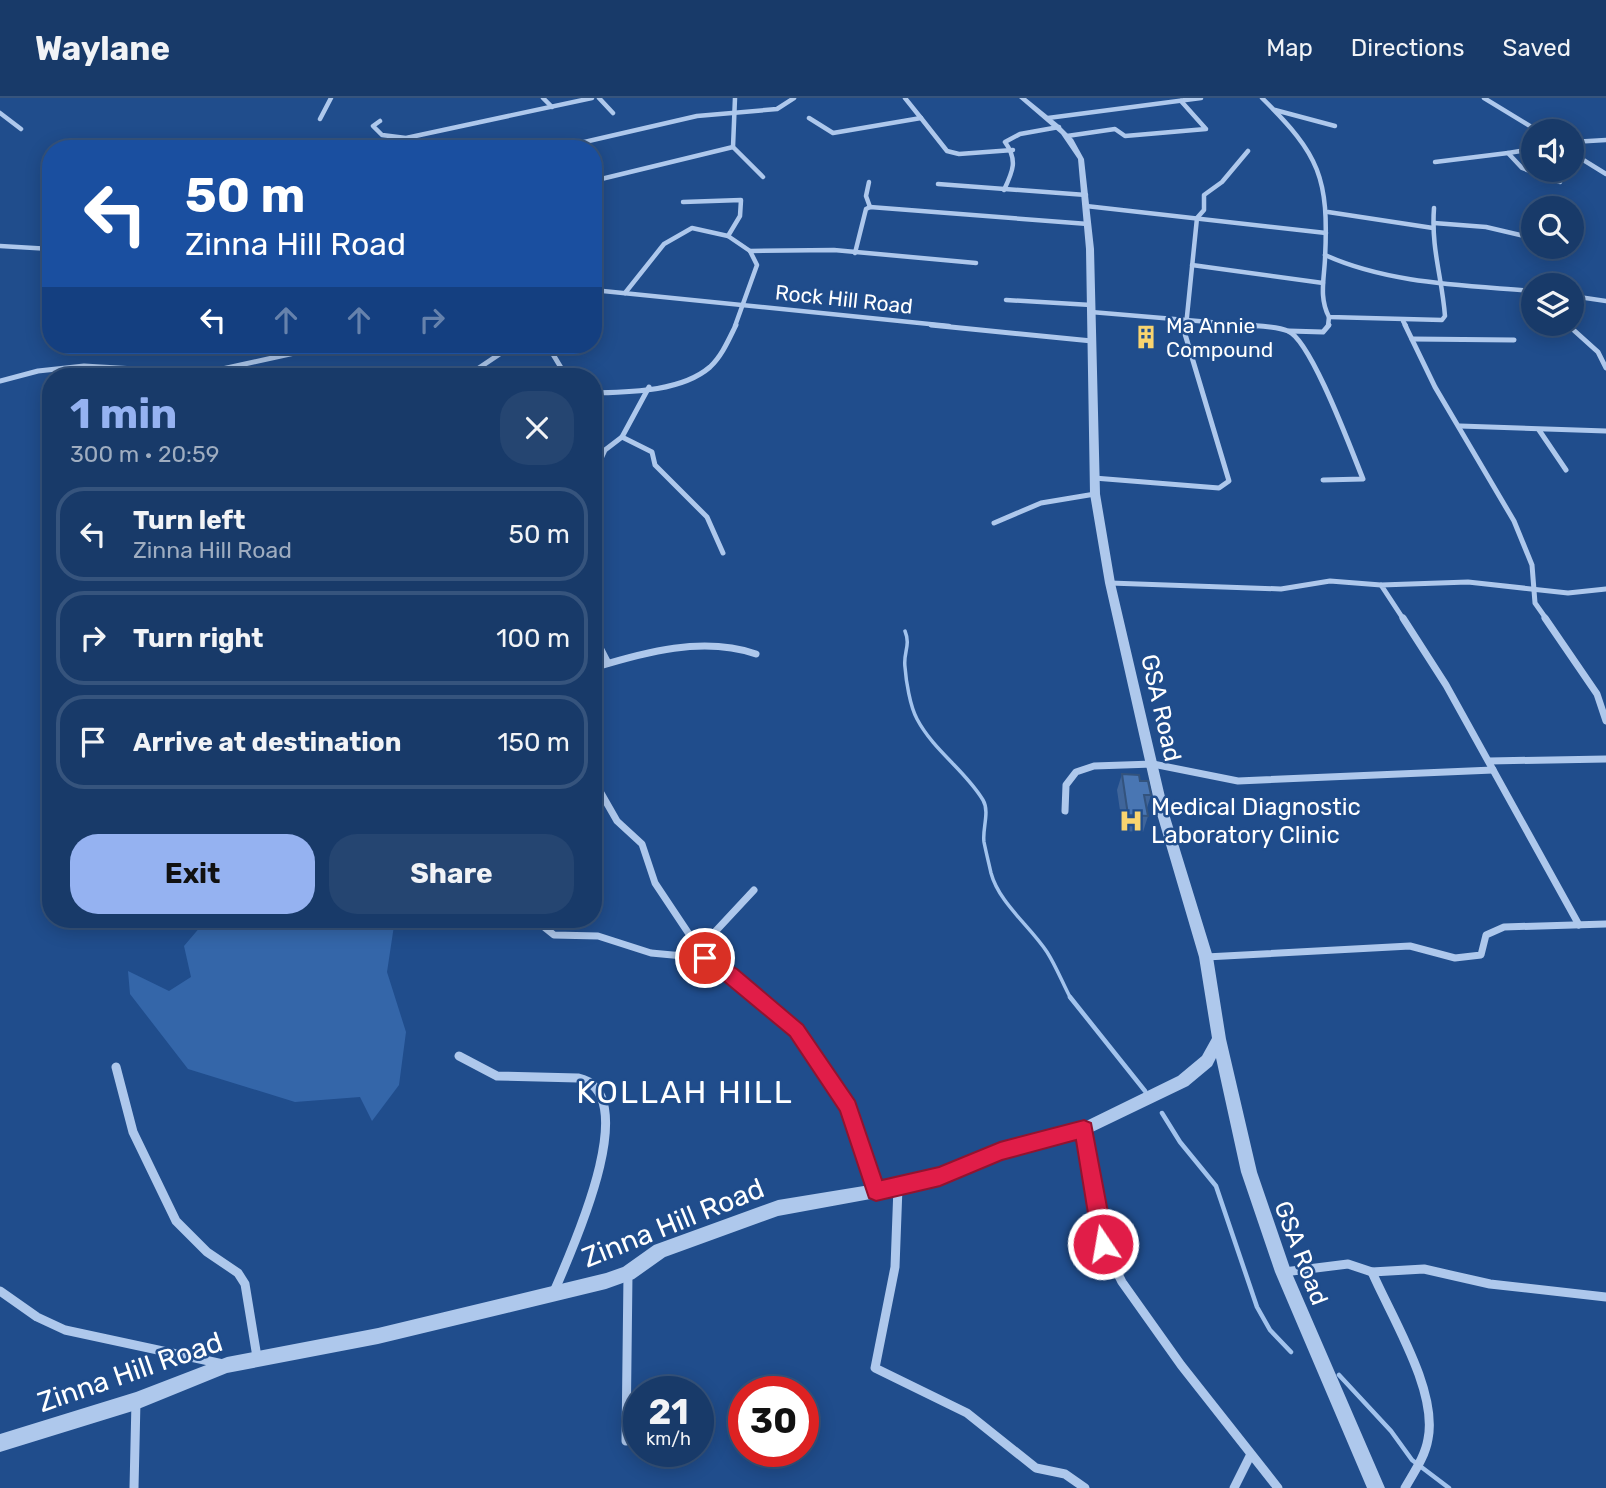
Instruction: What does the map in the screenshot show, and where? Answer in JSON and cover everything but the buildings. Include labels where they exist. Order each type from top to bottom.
[{"type":"street","points":[[320,119],[331,98]]},
{"type":"street","points":[[543,98],[552,107]]},
{"type":"street","points":[[380,121],[373,126],[374,130],[387,137],[405,138],[592,98]]},
{"type":"street","points":[[599,98],[612,113]]},
{"type":"street","points":[[735,98],[732,113],[733,148],[763,177]]},
{"type":"street","points":[[593,140],[697,116],[777,109],[794,98]]},
{"type":"street","points":[[905,98],[947,151],[959,154],[1013,150]]},
{"type":"street","name":"GSA Road","points":[[1022,98],[1063,132],[1081,159],[1088,224],[1095,494],[1110,583],[1163,814],[1206,957],[1219,1039],[1249,1172],[1283,1272],[1376,1488]]},
{"type":"street","points":[[1048,118],[1201,98]]},
{"type":"street","points":[[1006,300],[1289,331],[1323,332],[1329,325],[1322,296],[1328,212],[1326,187],[1310,151],[1262,98]]},
{"type":"street","points":[[1484,98],[1521,121]]},
{"type":"street","points":[[1004,190],[1014,167],[1013,150],[1005,142],[1020,134],[1115,129],[1125,136],[1206,129],[1181,101]]},
{"type":"street","points":[[1274,110],[1335,126]]},
{"type":"street","points":[[0,113],[22,129]]},
{"type":"street","points":[[809,118],[825,131],[838,133],[921,118]]},
{"type":"street","points":[[1584,141],[1606,140]]},
{"type":"street","points":[[602,179],[733,148]]},
{"type":"street","points":[[1094,478],[1219,488],[1229,481],[1188,348],[1187,319],[1197,218],[1204,210],[1206,191],[1219,186],[1248,151]]},
{"type":"street","points":[[1435,162],[1521,151]]},
{"type":"street","points":[[1508,153],[1521,167]]},
{"type":"street","points":[[1584,160],[1606,174]]},
{"type":"street","points":[[869,182],[866,196],[870,207]]},
{"type":"street","points":[[938,184],[1086,200],[1197,218],[1326,233]]},
{"type":"street","points":[[683,202],[739,199],[740,216],[728,236]]},
{"type":"street","points":[[855,253],[866,209],[870,207],[1088,224]]},
{"type":"street","points":[[1329,317],[1442,320],[1445,316],[1442,282],[1434,259],[1434,208]]},
{"type":"street","points":[[1328,212],[1434,225],[1486,227],[1521,235]]},
{"type":"street","points":[[602,392],[676,381],[709,367],[745,304],[757,265],[750,251],[728,236],[692,228],[664,244],[625,293]]},
{"type":"street","points":[[0,246],[42,248]]},
{"type":"street","points":[[750,251],[795,249],[976,263]]},
{"type":"street","points":[[1325,258],[1442,282],[1521,290]]},
{"type":"street","points":[[1192,265],[1323,283]]},
{"type":"street","name":"Rock Hill Road","points":[[602,291],[1092,341]]},
{"type":"street","points":[[1584,298],[1606,301]]},
{"type":"street","points":[[1403,321],[1518,530],[1532,565],[1535,603],[1597,694],[1606,721]]},
{"type":"street","points":[[1289,331],[1300,342],[1317,371],[1363,479],[1323,480]]},
{"type":"street","points":[[1580,336],[1598,352],[1606,368]]},
{"type":"street","points":[[1412,339],[1514,340]]},
{"type":"street","points":[[227,368],[290,354]]},
{"type":"street","points":[[478,368],[499,354]]},
{"type":"street","points":[[66,368],[118,368]]},
{"type":"street","points":[[0,381],[42,371]]},
{"type":"street","points":[[602,451],[622,437],[649,387]]},
{"type":"street","points":[[1460,426],[1606,431]]},
{"type":"street","points":[[1539,430],[1566,470]]},
{"type":"street","points":[[622,437],[652,452],[655,465],[706,517],[723,553]]},
{"type":"street","points":[[994,523],[1041,503],[1095,494]]},
{"type":"street","points":[[1110,583],[1220,589],[1281,589],[1330,581],[1381,585],[1468,582],[1569,593],[1606,589]]},
{"type":"street","points":[[1381,585],[1446,685],[1579,925]]},
{"type":"street","points":[[602,665],[633,655],[694,647],[739,647],[756,654]]},
{"type":"street","points":[[602,651],[608,663]]},
{"type":"street","points":[[1489,761],[1606,759]]},
{"type":"street","points":[[1065,811],[1066,785],[1076,772],[1094,766],[1153,764],[1238,781],[1493,770]]},
{"type":"street","points":[[602,795],[617,821],[642,844],[655,883],[705,958],[730,974],[797,1030],[848,1107],[876,1191]]},
{"type":"street","points":[[699,948],[754,890]]},
{"type":"street","points":[[1206,957],[1410,946],[1461,958],[1481,954],[1483,937],[1489,930],[1606,924]]},
{"type":"street","points":[[545,928],[554,935],[598,936],[651,953],[705,958]]},
{"type":"street","name":"Zinna Hill Road","points":[[0,1443],[136,1401],[227,1365],[257,1357],[378,1336],[628,1273],[660,1251],[778,1208],[940,1177],[1000,1151],[1084,1129],[1183,1081],[1207,1061],[1219,1039]]},
{"type":"street","points":[[459,1056],[495,1076],[588,1080],[604,1095],[607,1116],[606,1144],[586,1208],[553,1294]]},
{"type":"street","points":[[116,1067],[133,1132],[176,1221],[207,1252],[238,1273],[245,1284],[257,1357]]},
{"type":"street","points":[[1084,1129],[1103,1244],[1122,1282],[1250,1456],[1278,1488]]},
{"type":"street","points":[[898,1187],[895,1268],[876,1368],[967,1413],[1036,1468],[1065,1474],[1085,1488]]},
{"type":"street","points":[[1283,1272],[1348,1264],[1372,1272],[1424,1269],[1490,1284],[1606,1297]]},
{"type":"street","points":[[1372,1272],[1419,1381],[1429,1434],[1424,1457],[1407,1483]]},
{"type":"street","points":[[627,1376],[628,1273]]},
{"type":"street","points":[[0,1291],[37,1317],[65,1330],[145,1345],[227,1365]]},
{"type":"street","points":[[134,1488],[136,1401]]},
{"type":"street","points":[[1234,1488],[1250,1456]]},
{"type":"shaded area","points":[[199,928],[394,928],[387,972],[406,1032],[399,1085],[372,1121],[360,1097],[295,1102],[188,1069],[130,994],[128,971],[169,991],[191,977],[184,946]]},
{"type":"waterway","points":[[905,631],[906,673],[915,714],[932,741],[983,800],[986,810],[984,842],[995,884],[1047,952],[1070,997]]},
{"type":"waterway","points":[[1070,997],[1145,1091]]},
{"type":"waterway","points":[[1162,1113],[1180,1142],[1216,1186],[1257,1307],[1270,1330],[1291,1352]]},
{"type":"waterway","points":[[1339,1375],[1391,1431],[1412,1460],[1449,1488]]},
{"type":"place","name":"Ma Annie Compound","points":[[1146,337]]},
{"type":"place","name":"Medical Diagnostic Laboratory Clinic","points":[[1131,821]]},
{"type":"district","name":"KOLLAH HILL","points":[[685,1092]]},
{"type":"route","points":[[705,958],[730,974],[797,1030],[848,1107],[876,1191],[940,1177],[1000,1151],[1084,1129],[1103,1244]]}]
